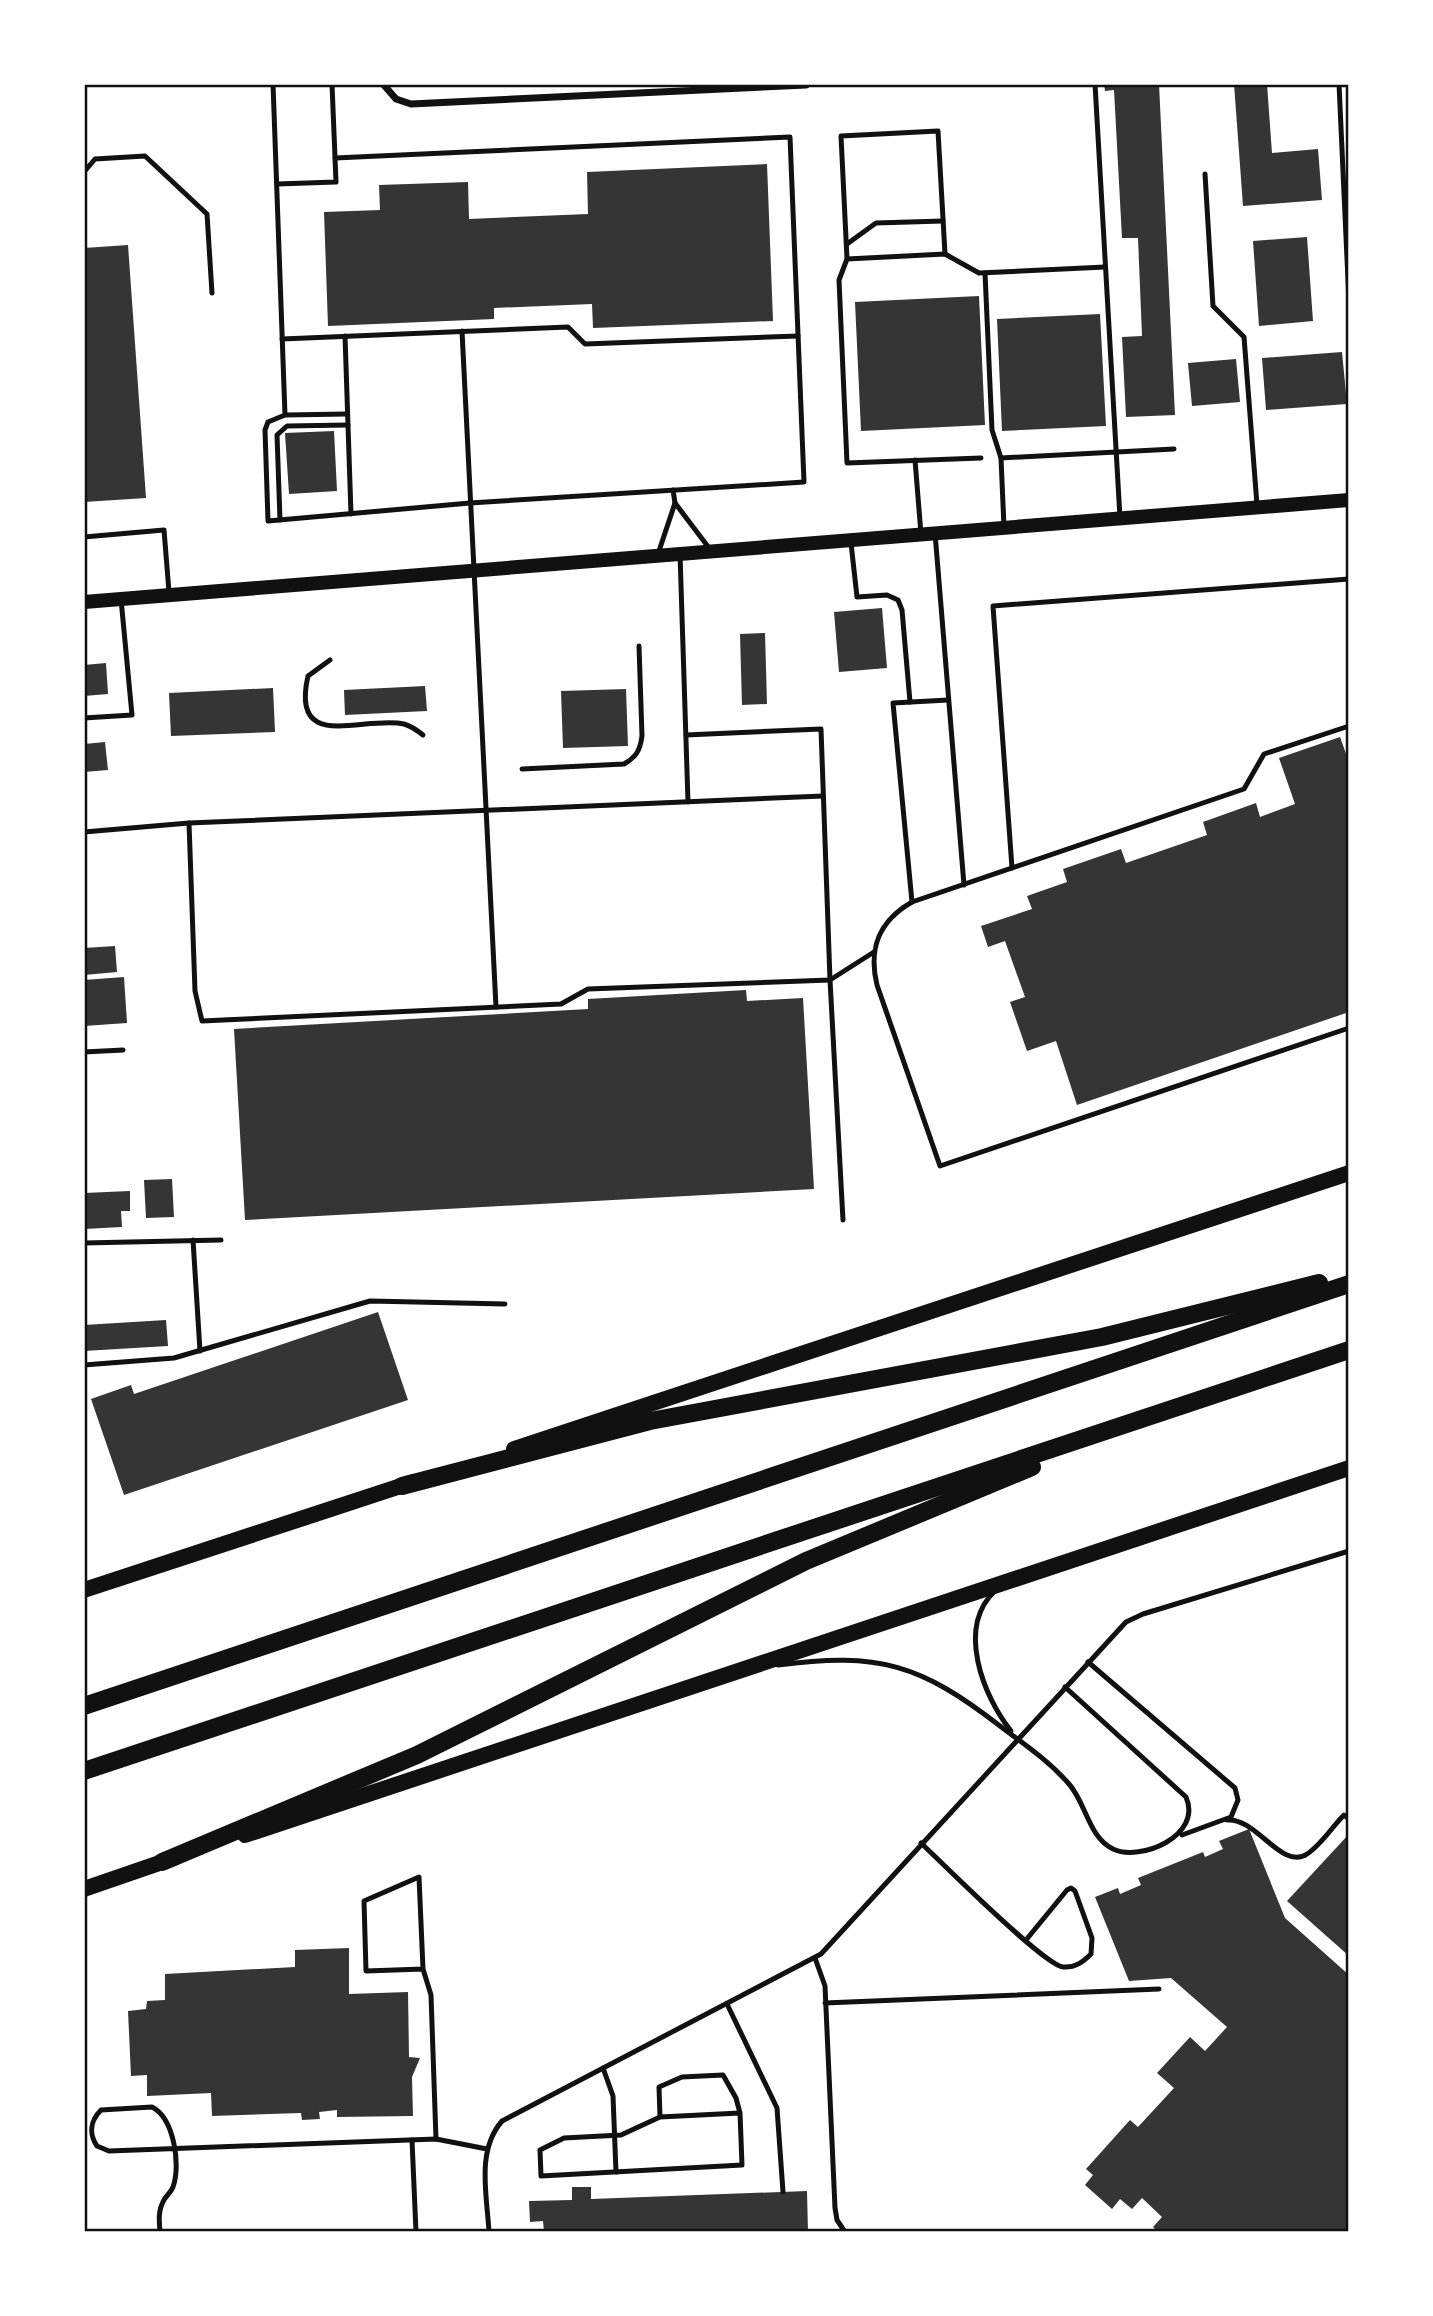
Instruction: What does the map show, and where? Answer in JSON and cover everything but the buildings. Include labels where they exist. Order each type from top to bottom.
[{"type":"highway","points":[[402,1486],[650,1420],[1102,1337],[1349,1275]]},
{"type":"highway","points":[[84,1706],[1349,1284]]},
{"type":"highway","points":[[84,1771],[1349,1350]]},
{"type":"highway","points":[[162,1862],[417,1755],[857,1538],[1002,1479],[1295,1368]]},
{"type":"main road","points":[[84,602],[1349,500]]},
{"type":"main road","points":[[84,1590],[1349,1172]]},
{"type":"main road","points":[[84,1889],[1349,1468]]},
{"type":"street","points":[[383,84],[396,99],[411,104],[806,85]]},
{"type":"lane","points":[[273,84],[285,415]]},
{"type":"lane","points":[[277,184],[336,182],[332,84]]},
{"type":"lane","points":[[1095,84],[1120,518]]},
{"type":"lane","points":[[1339,84],[1349,302]]},
{"type":"lane","points":[[944,254],[938,131],[841,136],[848,259],[839,280],[846,463],[981,458]]},
{"type":"lane","points":[[335,158],[790,137],[804,482],[470,503],[268,521],[265,430],[275,416],[347,414]]},
{"type":"lane","points":[[84,172],[95,159],[145,156],[206,214],[212,293]]},
{"type":"lane","points":[[1205,174],[1213,306],[1244,337],[1257,508]]},
{"type":"lane","points":[[846,244],[876,223],[943,221]]},
{"type":"lane","points":[[848,259],[944,254],[979,273],[1105,267]]},
{"type":"lane","points":[[985,273],[992,430],[1001,458],[1004,528]]},
{"type":"lane","points":[[282,338],[568,327],[584,344],[798,336]]},
{"type":"lane","points":[[462,331],[496,1007]]},
{"type":"lane","points":[[345,336],[351,514]]},
{"type":"lane","points":[[280,520],[277,435],[280,429],[288,426],[348,425]]},
{"type":"lane","points":[[1001,458],[1174,449]]},
{"type":"lane","points":[[915,460],[928,534],[948,700],[964,885]]},
{"type":"lane","points":[[657,556],[675,503],[673,490]]},
{"type":"lane","points":[[675,503],[712,551]]},
{"type":"lane","points":[[84,537],[164,530],[169,595]]},
{"type":"lane","points":[[851,540],[857,597],[887,595],[898,600],[902,610],[910,702]]},
{"type":"lane","points":[[680,554],[688,802]]},
{"type":"lane","points":[[1012,868],[993,607],[1349,579]]},
{"type":"lane","points":[[84,718],[132,715],[121,599]]},
{"type":"lane","points":[[522,769],[624,764],[633,759],[640,750],[642,736],[639,646]]},
{"type":"lane","points":[[330,660],[308,676],[306,708],[314,720],[326,727],[404,724],[423,735]]},
{"type":"lane","points":[[912,902],[893,703],[948,700]]},
{"type":"lane","points":[[1349,726],[1264,754],[1244,789],[912,902],[891,916],[880,929],[874,952],[877,985],[940,1166],[1349,1028]]},
{"type":"lane","points":[[686,735],[821,729],[830,980],[843,1220]]},
{"type":"lane","points":[[84,831],[188,823],[823,796]]},
{"type":"lane","points":[[188,823],[195,996],[202,1021],[561,1004],[589,989],[830,980],[874,952]]},
{"type":"lane","points":[[84,1052],[123,1051]]},
{"type":"lane","points":[[193,1240],[200,1351]]},
{"type":"lane","points":[[84,1244],[221,1240]]},
{"type":"lane","points":[[84,1365],[174,1358],[370,1301],[505,1304]]},
{"type":"lane","points":[[489,2232],[487,2149],[495,2131],[514,2113],[815,1958],[1120,1627],[1136,1616],[1349,1551]]},
{"type":"lane","points":[[1017,1578],[998,1589],[987,1600],[979,1615],[975,1640],[991,1701],[1018,1739]]},
{"type":"lane","points":[[737,1671],[833,1659],[862,1660],[902,1667],[930,1678],[956,1692],[1018,1739],[1071,1786],[1096,1834],[1111,1848],[1136,1852],[1227,1820],[1235,1812],[1237,1794],[1220,1775],[1088,1662]]},
{"type":"lane","points":[[1065,1687],[1186,1797],[1189,1821],[1179,1836]]},
{"type":"lane","points":[[1227,1820],[1245,1823],[1283,1854],[1295,1857],[1309,1852],[1344,1815],[1349,1819]]},
{"type":"lane","points":[[921,1843],[1026,1940],[1049,1961],[1062,1967],[1079,1965],[1091,1954],[1092,1938],[1072,1888],[1067,1890],[1026,1940]]},
{"type":"lane","points":[[423,1969],[366,1971],[363,1901],[419,1877],[423,1969],[430,1995],[436,2139]]},
{"type":"lane","points":[[815,1958],[824,1979],[835,2208],[837,2220],[845,2232]]},
{"type":"lane","points":[[825,2003],[1159,1989]]},
{"type":"lane","points":[[727,2004],[777,2108],[783,2192]]},
{"type":"lane","points":[[603,2068],[611,2086],[616,2172]]},
{"type":"lane","points":[[660,2117],[659,2087],[682,2077],[723,2075],[736,2098],[740,2113],[743,2165],[541,2176],[540,2150],[564,2138],[634,2131],[660,2117],[740,2113]]},
{"type":"lane","points":[[160,2232],[160,2208],[174,2186],[174,2147],[165,2116],[152,2107],[101,2110],[92,2123],[93,2140],[102,2151],[174,2147],[436,2139],[487,2149]]},
{"type":"lane","points":[[412,2140],[416,2232]]}]
